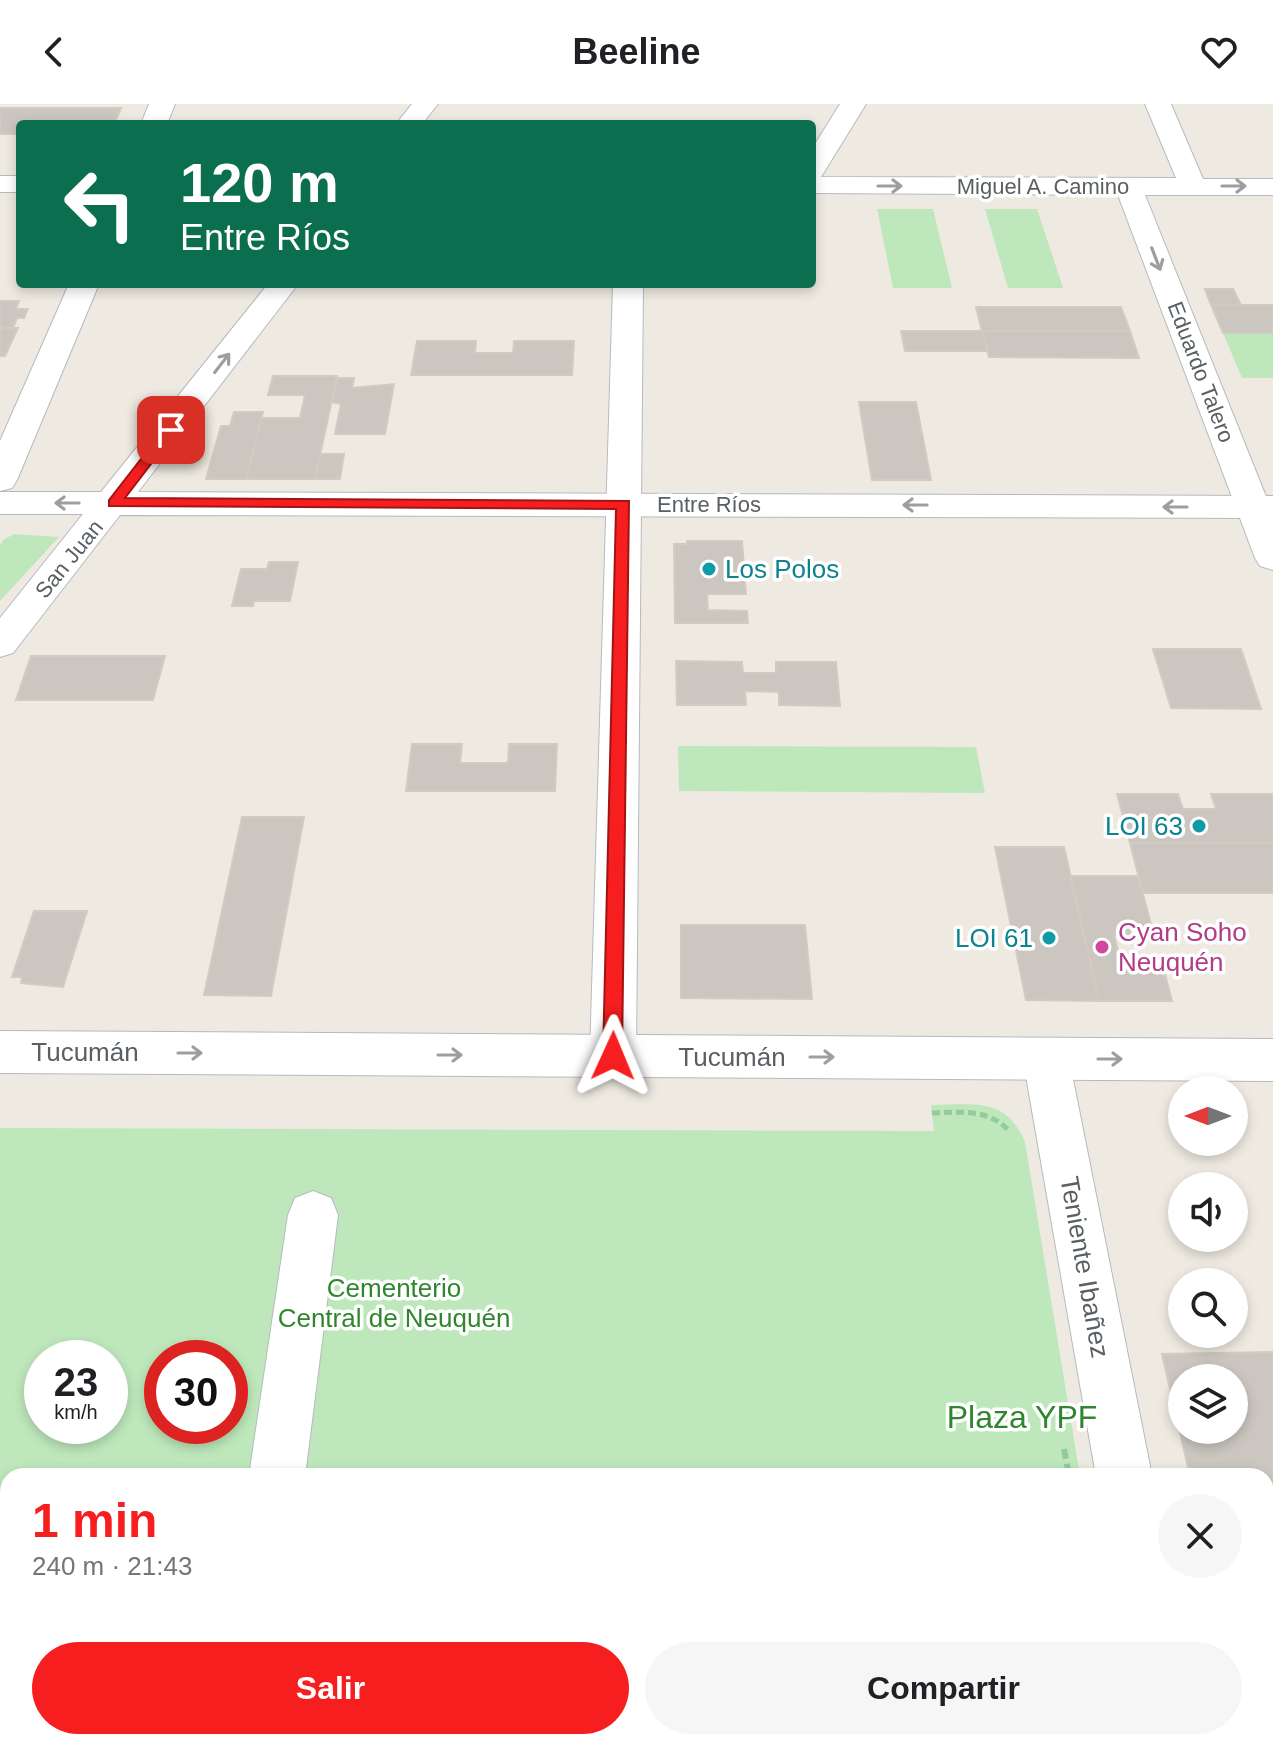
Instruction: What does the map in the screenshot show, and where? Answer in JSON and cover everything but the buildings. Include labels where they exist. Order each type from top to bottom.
[{"type":"street","points":[[412,120],[425,104]]},
{"type":"street","points":[[816,164],[853,104]]},
{"type":"street","points":[[1158,104],[1193,186]]},
{"type":"street","name":"Miguel A. Camino","points":[[816,185],[1273,187]]},
{"type":"street","name":"Eduardo Talero","points":[[1128,186],[1263,507],[1273,558]]},
{"type":"street","points":[[0,480],[82,288]]},
{"type":"street","name":"San Juan","points":[[0,644],[114,503],[280,288]]},
{"type":"street","points":[[613,1056],[628,288]]},
{"type":"street","name":"Entre Ríos","points":[[0,503],[1263,507]]},
{"type":"street","name":"Tucumán","points":[[0,1052],[1273,1060]]},
{"type":"street","name":"Teniente Ibañez","points":[[1046,1059],[1123,1468]]},
{"type":"street","points":[[278,1468],[313,1215]]},
{"type":"path","points":[[932,1113],[983,1113],[1005,1124],[1012,1135]]},
{"type":"path","points":[[1064,1445],[1068,1468]]},
{"type":"green space","points":[[877,209],[933,209],[952,288],[893,288]]},
{"type":"green space","points":[[985,209],[1037,209],[1063,288],[1008,288]]},
{"type":"green space","points":[[1223,333],[1273,333],[1273,378],[1242,378]]},
{"type":"green space","points":[[14,534],[59,537],[0,601],[0,546],[3,540]]},
{"type":"green space","points":[[678,746],[976,747],[985,793],[679,791]]},
{"type":"green space","name":"Cementerio Central de Neuquén","points":[[931,1105],[974,1105],[987,1106],[1008,1117],[1025,1142],[1079,1468],[0,1468],[0,1128],[934,1131]]},
{"type":"place","name":"Los Polos","points":[[709,569]]},
{"type":"place","name":"LOI 63","points":[[1199,826]]},
{"type":"place","name":"LOI 61","points":[[1049,938]]},
{"type":"place","name":"Cyan Soho Neuquén","points":[[1102,947]]},
{"type":"route","points":[[171,430],[114,503],[624,504],[613,1056]]},
{"type":"park label","name":"Plaza YPF","points":[[1022,1417]]}]
